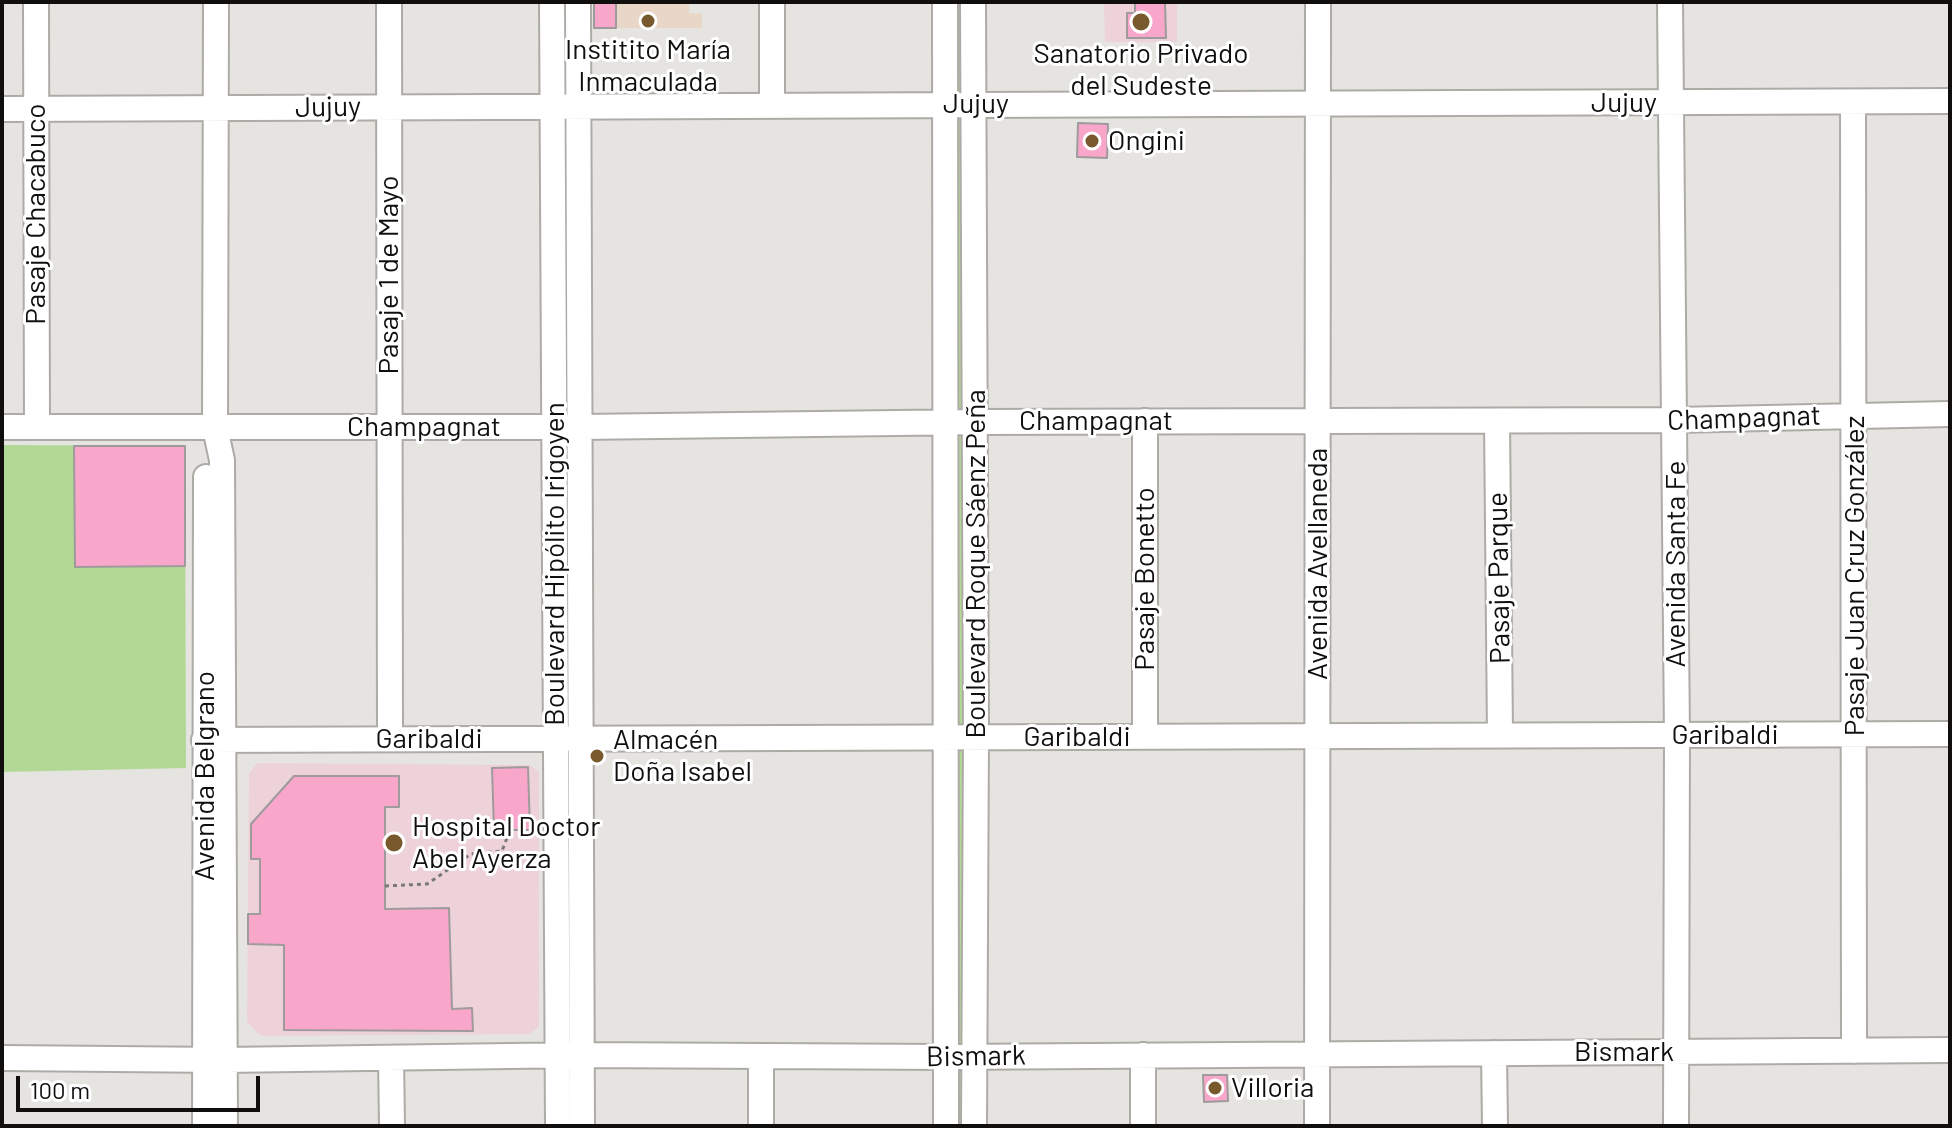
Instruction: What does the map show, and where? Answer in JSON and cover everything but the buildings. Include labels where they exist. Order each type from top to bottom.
[{"type":"street","name":"Pasaje Chacabuco","points":[[36,2],[37,427]]},
{"type":"street","name":"Avenida Belgrano","points":[[216,2],[215,428],[222,460],[214,740],[215,1060],[225,1126]]},
{"type":"street","name":"Pasaje 1 de Mayo","points":[[389,2],[390,739]]},
{"type":"street","name":"Boulevard Hipólito Irigoyen","points":[[552,2],[556,739],[570,1055],[582,1126]]},
{"type":"street","name":"Boulevard Hipólito Irigoyen","points":[[558,1126],[570,1055],[582,739],[578,2]]},
{"type":"street","points":[[772,2],[772,104]]},
{"type":"street","name":"Boulevard Roque Sáenz Peña","points":[[945,2],[946,1126]]},
{"type":"street","name":"Boulevard Roque Sáenz Peña","points":[[973,2],[974,1126]]},
{"type":"street","name":"Avenida Avellaneda","points":[[1317,1126],[1318,2]]},
{"type":"street","name":"Avenida Santa Fe","points":[[1670,2],[1677,735],[1676,1126]]},
{"type":"street","name":"Jujuy","points":[[2,109],[1950,101]]},
{"type":"street","name":"Pasaje Juan Cruz González","points":[[1853,102],[1854,1051]]},
{"type":"street","name":"Champagnat","points":[[2,427],[580,427],[945,422],[1675,420],[1950,414]]},
{"type":"street","name":"Pasaje Bonetto","points":[[1145,421],[1145,737]]},
{"type":"street","name":"Pasaje Parque","points":[[1497,421],[1500,735]]},
{"type":"street","name":"Garibaldi","points":[[214,740],[1950,734]]},
{"type":"street","name":"Bismark","points":[[2,1058],[947,1057],[1950,1050]]},
{"type":"street","points":[[1494,1053],[1495,1126]]},
{"type":"street","points":[[1143,1055],[1143,1126]]},
{"type":"street","points":[[761,1057],[761,1126]]},
{"type":"street","points":[[391,1058],[392,1126]]},
{"type":"street","name":"Avenida Belgrano","points":[[205,1126],[215,1060]]},
{"type":"path","points":[[385,886],[427,884],[471,854],[502,851],[510,830]]},
{"type":"shaded area","name":"Institito María Inmaculada","points":[[594,2],[689,2],[689,13],[702,14],[702,28],[594,28]]},
{"type":"shaded area","name":"Sanatorio Privado del Sudeste","points":[[1104,2],[1177,2],[1177,42],[1105,42]]},
{"type":"shaded area","name":"Hospital Doctor Abel Ayerza","points":[[258,763],[530,765],[539,772],[539,1027],[529,1034],[261,1036],[247,1022],[249,773]]},
{"type":"green space","points":[[952,2],[962,2],[966,1126],[954,1126]]},
{"type":"green space","points":[[2,445],[185,446],[186,768],[2,772]]},
{"type":"place","name":"Institito María Inmaculada","points":[[648,21]]},
{"type":"place","name":"Sanatorio Privado del Sudeste","points":[[1141,22]]},
{"type":"place","name":"Ongini","points":[[1092,141]]},
{"type":"place","name":"Almacén Doña Isabel","points":[[597,756]]},
{"type":"place","name":"Hospital Doctor Abel Ayerza","points":[[394,843]]},
{"type":"place","name":"Villoria","points":[[1215,1088]]}]
